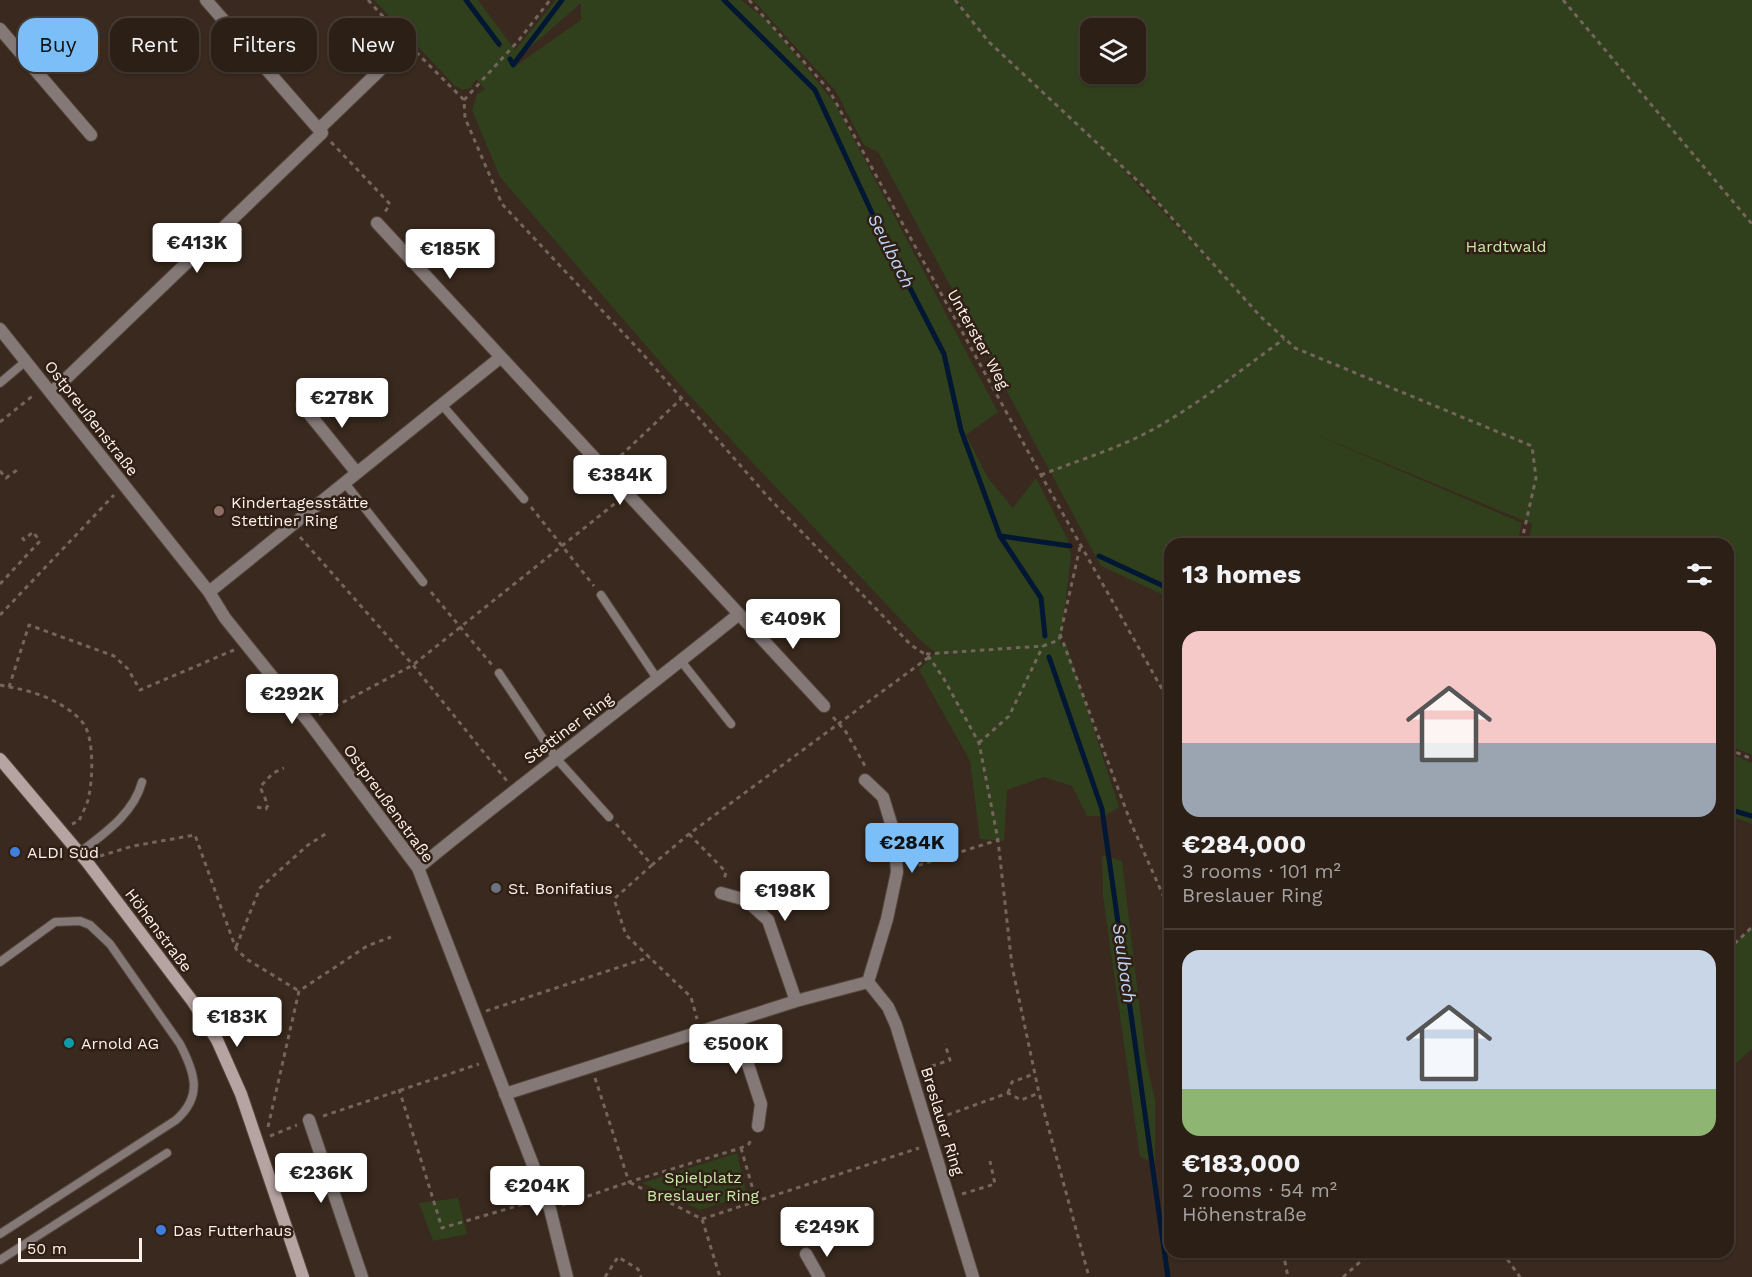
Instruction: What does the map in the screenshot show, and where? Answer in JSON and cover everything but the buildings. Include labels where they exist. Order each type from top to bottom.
[{"type":"street","points":[[206,0],[321,131]]},
{"type":"street","points":[[0,29],[91,135]]},
{"type":"street","points":[[48,389],[385,72]]},
{"type":"street","points":[[377,223],[824,706]]},
{"type":"street","name":"Ostpreußenstraße","points":[[0,329],[209,592],[225,618],[308,721],[418,868],[548,1203],[567,1277]]},
{"type":"street","points":[[209,592],[501,357]]},
{"type":"street","points":[[302,405],[357,473]]},
{"type":"street","name":"Stettiner Ring","points":[[418,868],[514,789],[658,680],[739,614]]},
{"type":"street","name":"Höhenstraße","points":[[0,759],[84,854],[193,1002],[217,1041],[241,1094],[303,1277]]},
{"type":"street","points":[[505,1094],[590,1065],[734,1022],[796,1000],[868,982],[887,919],[897,872],[894,834],[883,797],[865,780]]},
{"type":"street","points":[[721,893],[747,900],[768,920],[796,1000]]},
{"type":"street","name":"Breslauer Ring","points":[[868,982],[888,1007],[896,1025],[973,1277]]},
{"type":"street","points":[[734,1022],[761,1104],[758,1126]]},
{"type":"street","points":[[309,1120],[362,1277]]},
{"type":"street","points":[[806,1254],[819,1277]]},
{"type":"lane","points":[[0,382],[27,361]]},
{"type":"lane","points":[[442,405],[524,499]]},
{"type":"lane","points":[[345,483],[423,582]]},
{"type":"lane","points":[[601,595],[658,680]]},
{"type":"lane","points":[[681,661],[731,724]]},
{"type":"lane","points":[[499,673],[556,758],[609,817]]},
{"type":"lane","points":[[84,854],[130,809],[139,794],[142,782]]},
{"type":"lane","points":[[0,962],[55,922],[74,920],[90,925],[110,944],[180,1044],[189,1062],[194,1089],[193,1100],[176,1120],[0,1234]]},
{"type":"lane","points":[[0,1260],[167,1153]]},
{"type":"path","points":[[368,0],[384,18]]},
{"type":"path","points":[[464,100],[519,40],[550,0]]},
{"type":"path","name":"Unterster Weg","points":[[749,0],[829,90],[1041,476],[1164,692]]},
{"type":"path","points":[[955,0],[989,42],[1143,186],[1284,339],[1295,348],[1532,446],[1536,478],[1522,538]]},
{"type":"path","points":[[1563,0],[1752,224]]},
{"type":"path","points":[[416,55],[464,100],[465,118],[502,204],[808,538],[911,645],[927,656],[944,679],[979,743],[998,840],[1012,966],[1034,1074],[1089,1277]]},
{"type":"path","points":[[321,131],[390,204],[377,223]]},
{"type":"path","points":[[1041,476],[1146,433],[1204,399],[1284,339]]},
{"type":"path","points":[[0,422],[48,389]]},
{"type":"path","points":[[606,470],[681,399]]},
{"type":"path","points":[[0,471],[6,478],[16,470]]},
{"type":"path","points":[[0,615],[123,485]]},
{"type":"path","points":[[308,721],[413,665],[628,493]]},
{"type":"path","points":[[524,499],[601,595]]},
{"type":"path","points":[[291,527],[413,665],[514,789]]},
{"type":"path","points":[[0,584],[40,541],[33,532],[24,540],[20,534]]},
{"type":"path","points":[[700,1032],[691,997],[626,935],[614,899],[689,834],[927,656],[1043,646],[1059,640],[1081,545]]},
{"type":"path","points":[[423,582],[499,673]]},
{"type":"path","points":[[9,687],[29,625],[114,656],[128,669],[140,690],[246,645]]},
{"type":"path","points":[[1060,634],[1131,823],[1164,897]]},
{"type":"path","points":[[979,743],[1009,716],[1043,646]]},
{"type":"path","points":[[0,685],[30,690],[60,705],[84,724],[92,754],[89,796],[79,821],[69,825],[84,854],[195,835],[236,949],[248,960],[299,991]]},
{"type":"path","points":[[824,706],[838,723],[864,764],[865,780]]},
{"type":"path","points":[[1734,752],[1752,759]]},
{"type":"path","points":[[257,807],[266,809],[268,805],[260,787],[273,773],[284,768]]},
{"type":"path","points":[[609,817],[652,865]]},
{"type":"path","points":[[236,949],[260,888],[308,845],[327,833]]},
{"type":"path","points":[[689,834],[726,872],[721,893]]},
{"type":"path","points":[[897,872],[998,840]]},
{"type":"path","points":[[1734,944],[1752,927]]},
{"type":"path","points":[[391,937],[367,946],[299,991],[266,1138],[309,1120],[491,1060]]},
{"type":"path","points":[[474,1015],[650,957]]},
{"type":"path","points":[[932,1066],[950,1060],[945,1044]]},
{"type":"path","points":[[590,1065],[629,1182],[702,1218],[933,1144]]},
{"type":"path","points":[[1008,1094],[1011,1082],[1034,1074]]},
{"type":"path","points":[[399,1089],[442,1228],[629,1182],[741,1148],[748,1144],[758,1126]]},
{"type":"path","points":[[942,1118],[1008,1094],[1021,1100],[1039,1093]]},
{"type":"path","points":[[741,1148],[756,1200]]},
{"type":"path","points":[[972,1191],[995,1184],[990,1161]]},
{"type":"path","points":[[702,1218],[720,1277]]},
{"type":"path","points":[[605,1277],[618,1257],[638,1269],[641,1277]]},
{"type":"path","points":[[1284,1258],[1288,1277]]},
{"type":"path","points":[[1343,1277],[1364,1258]]},
{"type":"path","points":[[1506,1258],[1520,1277]]},
{"type":"green space","points":[[374,0],[463,0],[500,49],[502,45],[468,0],[478,0],[515,50],[556,0],[741,0],[768,21],[834,102],[998,412],[966,435],[988,478],[1013,508],[1036,478],[1068,540],[1071,557],[1060,646],[1066,643],[1119,807],[1105,816],[1087,816],[1072,786],[1044,777],[1007,790],[1004,841],[980,839],[970,761],[919,670],[935,652],[920,640],[687,393],[500,177],[472,110],[477,94],[485,89],[476,79],[471,88],[463,90],[455,86],[416,45],[416,18],[391,18]],"holes":[[[581,3],[581,20],[514,67],[511,64]]]},
{"type":"green space","name":"Hardtwald","points":[[753,0],[954,0],[966,14],[956,0],[1752,0],[1752,755],[1734,748],[1734,538],[1529,538],[1532,524],[1312,433],[1522,523],[1518,538],[1164,538],[1164,595],[1101,566],[878,152],[864,145],[835,90]],"holes":[[[1118,164],[1143,186],[1225,278]]]},
{"type":"green space","points":[[1734,756],[1752,763],[1752,824],[1734,817]]},
{"type":"green space","points":[[1102,855],[1122,861],[1146,1060],[1155,1100],[1155,1164],[1140,1157],[1103,896]]},
{"type":"green space","points":[[1752,927],[1752,1049],[1734,1065],[1734,944]]},
{"type":"green space","name":"Spielplatz Breslauer Ring","points":[[737,1153],[747,1195],[700,1210],[642,1183]]},
{"type":"green space","points":[[458,1198],[467,1234],[433,1241],[419,1203]]},
{"type":"waterway","name":"Seulbach","points":[[466,0],[499,44]]},
{"type":"waterway","name":"Seulbach","points":[[510,59],[513,65],[562,0]]},
{"type":"waterway","name":"Seulbach","points":[[724,0],[815,90],[879,228],[944,354],[961,430],[1000,536],[1041,598],[1045,636]]},
{"type":"waterway","name":"Seulbach","points":[[1001,536],[1070,546]]},
{"type":"waterway","name":"Seulbach","points":[[1099,556],[1164,586]]},
{"type":"waterway","name":"Seulbach","points":[[1049,657],[1102,809],[1164,1249]]},
{"type":"waterway","name":"Seulbach","points":[[1734,811],[1752,816]]},
{"type":"waterway","name":"Seulbach","points":[[1165,1258],[1168,1277]]},
{"type":"place","name":"Kindertagesstätte Stettiner Ring","points":[[219,511]]},
{"type":"place","name":"ALDI Süd","points":[[15,852]]},
{"type":"place","name":"St. Bonifatius","points":[[496,888]]},
{"type":"place","name":"Arnold AG","points":[[69,1043]]},
{"type":"place","name":"Das Futterhaus","points":[[161,1230]]}]
